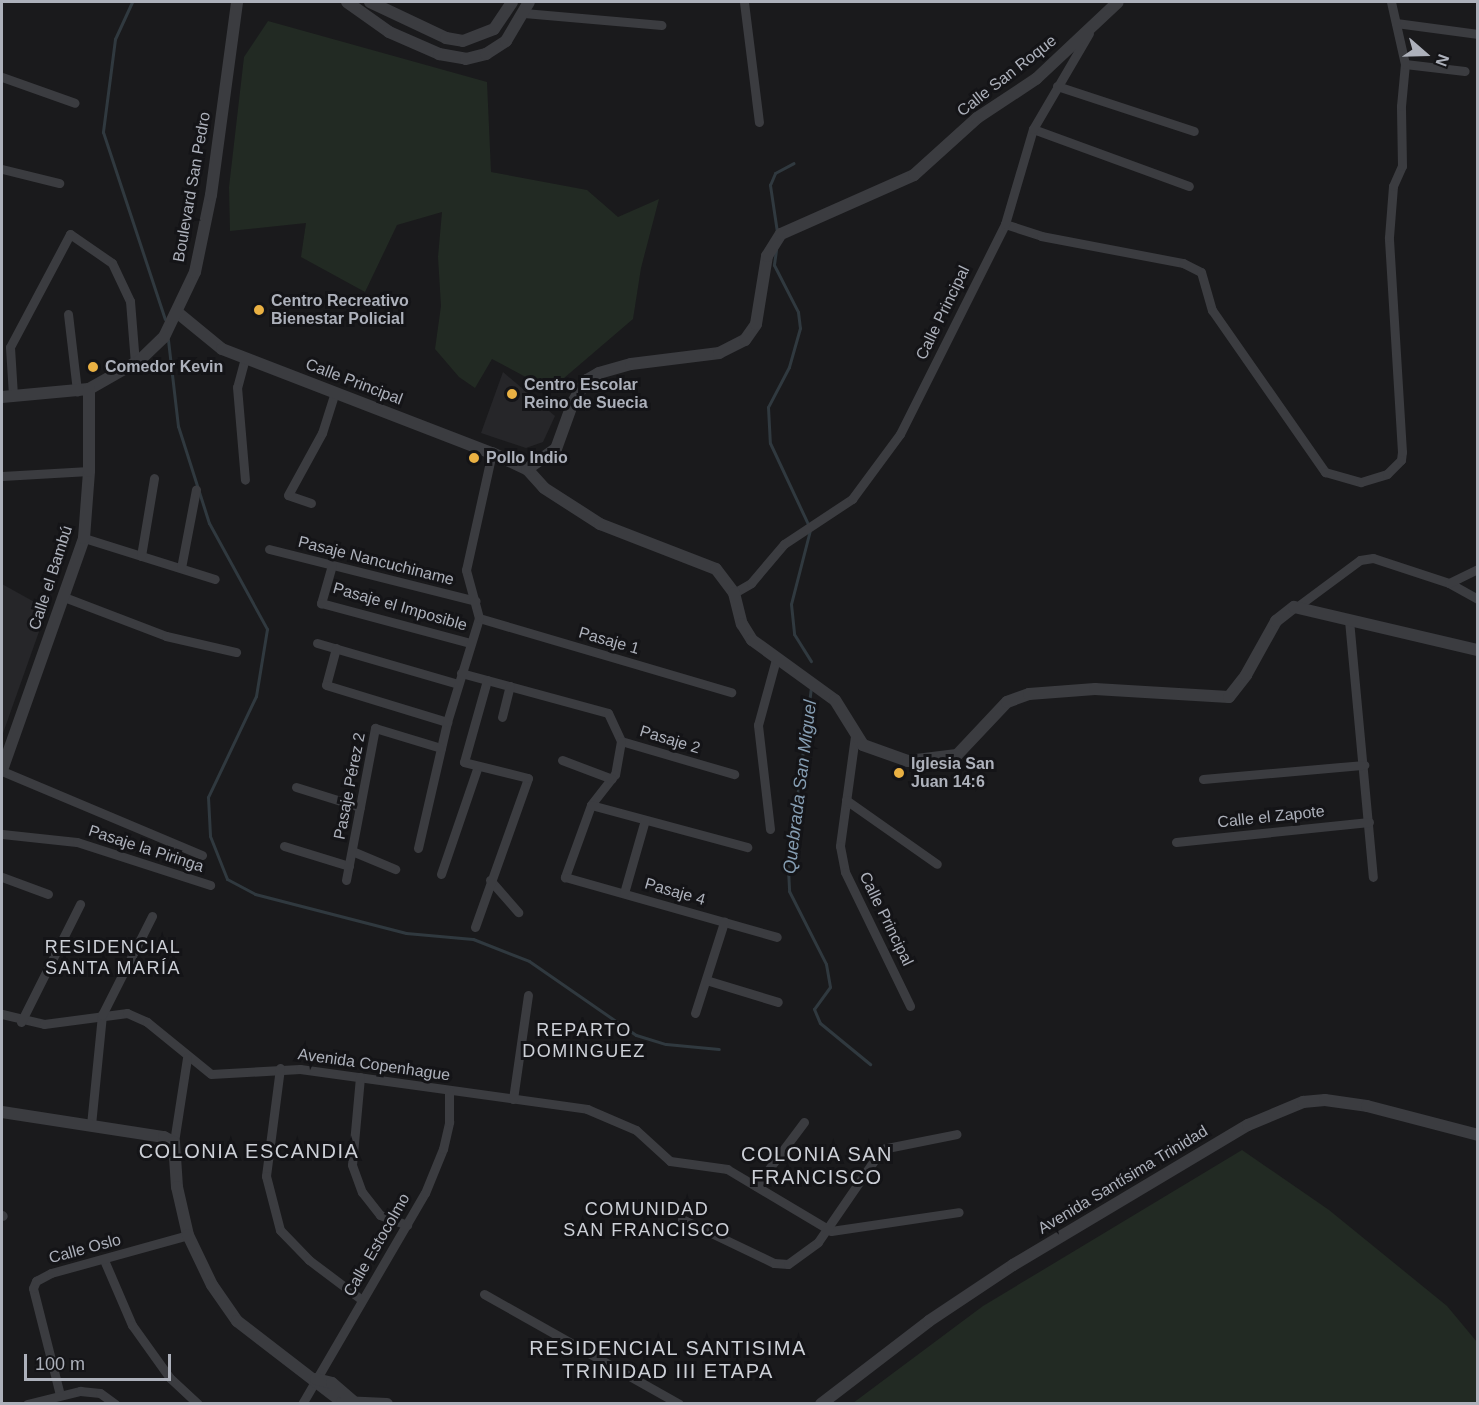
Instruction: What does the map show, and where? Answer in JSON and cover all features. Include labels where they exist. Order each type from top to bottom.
[{"type":"street","name":"Boulevard San Pedro","points":[[7,396],[83,390],[135,363],[164,337],[178,313],[195,272],[210,195],[237,2]]},
{"type":"street","points":[[347,2],[389,32],[439,54],[466,59],[496,49],[527,7],[660,26]]},
{"type":"street","points":[[370,2],[446,38],[463,41],[494,29],[512,2]]},
{"type":"street","points":[[744,2],[759,122]]},
{"type":"street","name":"Calle Principal","points":[[734,593],[751,583],[784,544],[852,499],[900,434],[1005,224],[1033,129],[1091,29],[1118,2]]},
{"type":"street","points":[[1005,224],[1041,236],[1183,263],[1201,272],[1212,310],[1325,472],[1361,482],[1386,474],[1401,460],[1402,452],[1389,237],[1393,186],[1402,166],[1401,96],[1405,64],[1391,2]]},
{"type":"street","points":[[1396,23],[1478,34]]},
{"type":"street","name":"Calle San Roque","points":[[527,469],[555,449],[573,402],[587,380],[631,364],[719,353],[739,345],[756,324],[767,256],[781,234],[914,175],[977,118],[1036,79],[1091,29]]},
{"type":"street","points":[[1405,64],[1466,71]]},
{"type":"street","points":[[2,77],[75,103]]},
{"type":"street","points":[[1057,86],[1194,131]]},
{"type":"street","points":[[1033,129],[1189,186]]},
{"type":"street","points":[[2,169],[59,183]]},
{"type":"street","points":[[7,396],[10,347],[70,234],[112,263],[130,301],[135,363]]},
{"type":"street","name":"Calle Principal","points":[[178,313],[222,349],[492,453],[527,469]]},
{"type":"street","points":[[68,314],[83,390]]},
{"type":"street","points":[[245,358],[237,387],[245,480]]},
{"type":"street","name":"Calle el Bambú","points":[[2,770],[84,538],[89,471],[83,390]]},
{"type":"street","points":[[311,503],[288,495],[322,433],[335,392]]},
{"type":"street","points":[[418,848],[447,722],[479,618],[466,570],[492,453]]},
{"type":"street","points":[[527,469],[544,488],[600,524],[716,570],[734,593],[745,631],[776,659],[835,700],[855,736],[867,748],[920,761],[957,755],[1007,702],[1029,694],[1095,689],[1228,697],[1246,675],[1276,621],[1360,560],[1373,558],[1449,583],[1478,599]]},
{"type":"street","points":[[2,476],[89,471]]},
{"type":"street","points":[[141,556],[154,478]]},
{"type":"street","points":[[181,568],[196,489]]},
{"type":"street","points":[[84,538],[215,579]]},
{"type":"street","name":"Pasaje Nancuchiname","points":[[269,549],[476,601]]},
{"type":"street","name":"Pasaje el Imposible","points":[[332,565],[321,603],[470,643]]},
{"type":"street","points":[[1449,583],[1478,569]]},
{"type":"street","points":[[64,597],[166,636],[236,652]]},
{"type":"street","points":[[1298,606],[1478,650]]},
{"type":"street","name":"Pasaje 1","points":[[479,618],[731,692]]},
{"type":"street","points":[[1349,620],[1373,877]]},
{"type":"street","points":[[317,643],[458,684]]},
{"type":"street","points":[[336,648],[326,686],[447,722]]},
{"type":"street","points":[[770,829],[758,725],[776,659]]},
{"type":"street","name":"Pasaje 2","points":[[461,673],[608,713],[621,741],[734,774]]},
{"type":"street","points":[[475,927],[528,778],[464,762],[487,680]]},
{"type":"street","points":[[502,717],[510,686]]},
{"type":"street","name":"Pasaje Pérez 2","points":[[346,880],[375,728],[441,748]]},
{"type":"street","name":"Calle Principal","points":[[855,736],[840,846],[845,872],[910,1006]]},
{"type":"street","points":[[621,741],[612,779],[591,805],[747,847]]},
{"type":"street","points":[[562,760],[612,779]]},
{"type":"street","points":[[1203,778],[1364,765]]},
{"type":"street","points":[[441,874],[478,766]]},
{"type":"street","points":[[2,770],[202,855]]},
{"type":"street","points":[[296,787],[360,807]]},
{"type":"street","points":[[846,800],[937,864]]},
{"type":"street","name":"Pasaje 4","points":[[591,805],[565,877],[777,937]]},
{"type":"street","points":[[624,893],[645,820]]},
{"type":"street","name":"Calle el Zapote","points":[[1176,842],[1369,822]]},
{"type":"street","name":"Pasaje la Piringa","points":[[2,834],[77,842],[210,885]]},
{"type":"street","points":[[284,846],[349,866]]},
{"type":"street","points":[[352,850],[395,869]]},
{"type":"street","points":[[2,877],[48,894]]},
{"type":"street","points":[[490,880],[518,912]]},
{"type":"street","points":[[21,1022],[80,904]]},
{"type":"street","points":[[91,1125],[102,1015],[152,916]]},
{"type":"street","points":[[695,1013],[724,922]]},
{"type":"street","points":[[706,980],[778,1002]]},
{"type":"street","points":[[513,1099],[528,995]]},
{"type":"street","name":"Avenida Copenhague","points":[[2,1014],[21,1022],[60,1023],[102,1015],[127,1014],[141,1018],[187,1058],[211,1074],[240,1075],[280,1068],[513,1099],[557,1102],[601,1113],[636,1130],[666,1159],[727,1168],[827,1230]]},
{"type":"street","points":[[187,1058],[174,1142],[177,1188],[188,1235],[212,1285],[237,1321],[316,1379],[326,1392],[342,1402],[387,1404]]},
{"type":"street","points":[[280,1068],[266,1176],[280,1230],[309,1260],[362,1300]]},
{"type":"street","points":[[360,1077],[352,1165],[362,1192],[380,1215],[407,1225]]},
{"type":"street","name":"Calle Estocolmo","points":[[302,1404],[407,1225],[443,1149],[449,1122],[449,1091]]},
{"type":"street","name":"Avenida Santísima Trinidad","points":[[820,1404],[929,1321],[1013,1265],[1248,1125],[1295,1105],[1313,1100],[1335,1101],[1478,1135]]},
{"type":"street","points":[[2,1112],[164,1137],[174,1142]]},
{"type":"street","points":[[756,1186],[804,1122]]},
{"type":"street","points":[[681,1219],[778,1264],[801,1258],[827,1230],[882,1149],[894,1143],[957,1134]]},
{"type":"street","points":[[827,1230],[958,1212]]},
{"type":"street","name":"Calle Oslo","points":[[60,1395],[33,1288],[36,1281],[51,1273],[188,1235]]},
{"type":"street","points":[[104,1260],[132,1325],[170,1378],[198,1404]]},
{"type":"street","points":[[484,1294],[679,1404]]},
{"type":"street","points":[[27,1404],[60,1395],[92,1392],[116,1404]]},
{"type":"shaded area","points":[[268,21],[487,82],[491,172],[587,190],[618,217],[659,199],[641,268],[633,319],[550,390],[492,359],[475,388],[459,377],[435,349],[441,306],[438,257],[442,212],[397,225],[365,292],[301,257],[306,223],[230,231],[229,187],[244,57]]},
{"type":"shaded area","name":"Centro Escolar Reino de Suecia","points":[[503,372],[555,416],[543,442],[526,448],[481,433]]},
{"type":"shaded area","points":[[2,584],[47,609],[2,736]]},
{"type":"shaded area","points":[[1242,1150],[1329,1210],[1447,1306],[1477,1342],[1477,1403],[853,1403],[983,1306]]},
{"type":"waterway","points":[[132,2],[115,39],[103,132],[165,319]]},
{"type":"waterway","name":"Quebrada San Miguel","points":[[777,232],[770,185],[775,173],[794,163]]},
{"type":"waterway","name":"Quebrada San Miguel","points":[[776,250],[774,265],[798,312],[800,328],[789,367],[768,407],[770,443],[808,524]]},
{"type":"waterway","points":[[168,340],[178,426],[209,523],[267,629],[256,696],[208,797],[210,836],[227,879],[255,894],[406,933],[473,939],[529,961],[636,1035],[666,1044],[719,1049]]},
{"type":"waterway","name":"Quebrada San Miguel","points":[[810,530],[791,604],[794,634],[811,661]]},
{"type":"waterway","name":"Quebrada San Miguel","points":[[811,687],[788,869],[789,891],[826,964],[830,987],[814,1009],[820,1023],[870,1064]]},
{"type":"place","name":"Centro Recreativo Bienestar Policial","points":[[259,310]]},
{"type":"place","name":"Comedor Kevin","points":[[93,367]]},
{"type":"place","name":"Centro Escolar Reino de Suecia","points":[[512,394]]},
{"type":"place","name":"Pollo Indio","points":[[474,458]]},
{"type":"place","name":"Iglesia San Juan 14:6","points":[[899,773]]},
{"type":"district","name":"RESIDENCIAL SANTA MARÍA","points":[[113,958]]},
{"type":"district","name":"REPARTO DOMINGUEZ","points":[[584,1041]]},
{"type":"district","name":"COLONIA ESCANDIA","points":[[249,1151]]},
{"type":"district","name":"COLONIA SAN FRANCISCO","points":[[817,1166]]},
{"type":"district","name":"COMUNIDAD SAN FRANCISCO","points":[[647,1220]]},
{"type":"district","name":"RESIDENCIAL SANTISIMA TRINIDAD III ETAPA","points":[[668,1360]]}]
